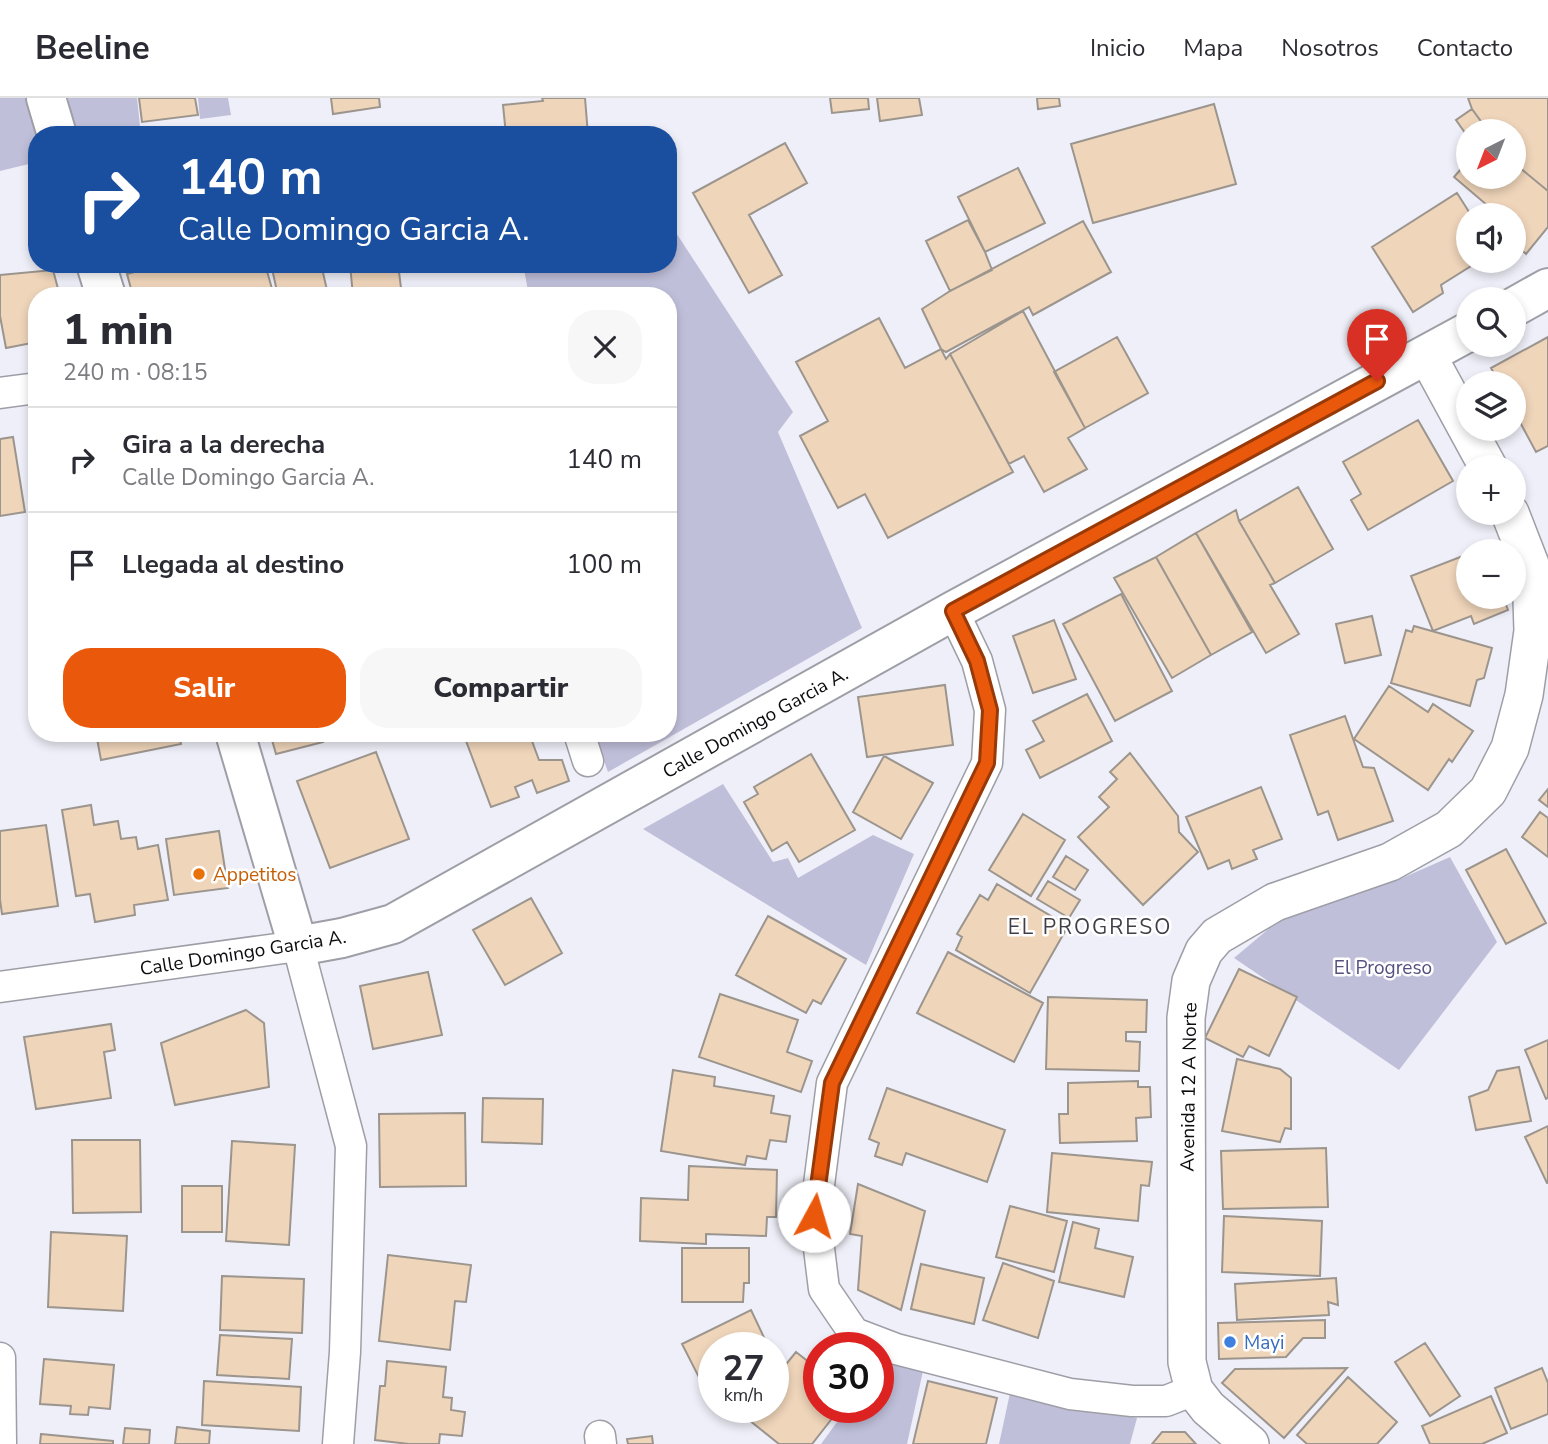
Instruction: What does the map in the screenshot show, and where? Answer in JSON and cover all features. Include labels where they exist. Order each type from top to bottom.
[{"type":"main road","points":[[46,98],[54,126]]},
{"type":"main road","points":[[1526,300],[1548,288]]},
{"type":"main road","name":"Calle Domingo Garcia A.","points":[[298,946],[393,925],[953,611],[1456,339]]},
{"type":"main road","points":[[239,742],[298,946]]},
{"type":"street","points":[[1427,355],[1481,455]]},
{"type":"street","points":[[0,393],[28,389]]},
{"type":"street","name":"Avenida 12 A Norte","points":[[1250,1444],[1208,1408],[1194,1390],[1187,1362],[1186,1018],[1191,981],[1204,951],[1217,936],[1275,902],[1390,862],[1449,829],[1488,792],[1510,748],[1524,695],[1533,631],[1531,567],[1515,525]]},
{"type":"street","points":[[953,611],[977,661],[990,710],[987,763],[832,1083],[814,1216],[824,1289],[854,1333],[896,1349],[1070,1394],[1132,1401],[1166,1401],[1194,1390]]},
{"type":"street","points":[[298,946],[351,1146],[345,1352],[338,1444]]},
{"type":"street","name":"Calle Domingo Garcia A.","points":[[0,987],[298,946]]},
{"type":"street","points":[[0,1358],[1,1444]]},
{"type":"green space","points":[[0,98],[26,98],[33,126],[28,126],[28,164],[0,171]]},
{"type":"green space","points":[[68,98],[137,98],[140,126],[74,126]]},
{"type":"green space","points":[[198,98],[228,98],[231,115],[200,119]]},
{"type":"green space","points":[[677,234],[793,412],[778,432],[862,628],[677,733],[677,287],[527,287],[525,273],[677,273]]},
{"type":"green space","points":[[597,742],[661,742],[608,772]]},
{"type":"green space","points":[[723,784],[773,862],[788,858],[798,878],[873,835],[914,854],[866,965],[643,829]]},
{"type":"green space","name":"El Progreso","points":[[1450,857],[1497,942],[1399,1070],[1234,958],[1278,921],[1400,879]]},
{"type":"green space","points":[[894,1363],[923,1371],[907,1444],[821,1444],[836,1423],[894,1423]]},
{"type":"green space","points":[[1010,1393],[1137,1418],[1130,1444],[999,1444]]},
{"type":"building","points":[[139,98],[195,98],[198,115],[142,122]]},
{"type":"building","points":[[331,98],[379,98],[380,107],[333,114]]},
{"type":"building","points":[[542,98],[585,98],[587,126],[505,126],[503,105],[543,101]]},
{"type":"building","points":[[830,98],[868,98],[869,109],[832,113]]},
{"type":"building","points":[[877,98],[919,98],[922,115],[880,121]]},
{"type":"building","points":[[1037,98],[1059,98],[1060,106],[1038,109]]},
{"type":"building","points":[[1468,98],[1548,98],[1548,191],[1526,173],[1526,119],[1479,119]]},
{"type":"building","points":[[1214,104],[1236,184],[1093,223],[1071,144]]},
{"type":"building","points":[[1472,109],[1479,119],[1457,119]]},
{"type":"building","points":[[785,143],[807,183],[749,215],[782,275],[749,293],[693,193]]},
{"type":"building","points":[[1018,168],[1045,223],[985,252],[958,197]]},
{"type":"building","points":[[1526,173],[1548,191],[1548,227],[1526,254],[1526,203],[1485,203],[1468,189],[1526,189]]},
{"type":"building","points":[[1457,193],[1463,203],[1456,203],[1456,273],[1460,273],[1441,285],[1443,293],[1413,312],[1372,247]]},
{"type":"building","points":[[968,220],[992,270],[950,291],[926,241]]},
{"type":"building","points":[[1083,221],[1111,272],[1033,315],[1029,307],[946,352],[941,349],[922,309],[950,291]]},
{"type":"building","points":[[54,273],[58,287],[28,287],[28,344],[6,348],[0,316],[0,275]]},
{"type":"building","points":[[268,273],[271,287],[131,287],[127,274]]},
{"type":"building","points":[[273,273],[323,273],[326,287],[276,287]]},
{"type":"building","points":[[351,273],[399,273],[401,287],[352,287]]},
{"type":"building","points":[[1023,311],[1085,428],[1068,438],[1087,469],[1044,492],[1024,456],[1009,464],[950,354]]},
{"type":"building","points":[[879,318],[905,368],[941,349],[946,359],[950,354],[1013,472],[888,538],[865,494],[838,508],[800,436],[828,421],[796,362]]},
{"type":"building","points":[[1117,337],[1148,393],[1085,428],[1054,372]]},
{"type":"building","points":[[1548,337],[1548,446],[1536,452],[1526,433],[1526,371],[1493,371],[1491,368],[1511,357],[1526,357],[1526,349]]},
{"type":"building","points":[[1418,420],[1453,481],[1368,530],[1351,500],[1361,494],[1343,462]]},
{"type":"building","points":[[13,437],[25,512],[0,516],[0,439]]},
{"type":"building","points":[[1298,487],[1333,549],[1275,583],[1239,521]]},
{"type":"building","points":[[1236,510],[1239,521],[1275,583],[1270,585],[1299,634],[1266,653],[1196,533]]},
{"type":"building","points":[[1196,533],[1252,632],[1211,655],[1156,557]]},
{"type":"building","points":[[1156,557],[1211,655],[1172,678],[1114,578]]},
{"type":"building","points":[[1456,559],[1456,609],[1508,610],[1474,624],[1471,616],[1433,631],[1411,576]]},
{"type":"building","points":[[1121,594],[1172,691],[1115,721],[1063,624]]},
{"type":"building","points":[[1372,616],[1381,655],[1345,663],[1336,624]]},
{"type":"building","points":[[1054,620],[1076,679],[1033,693],[1013,636]]},
{"type":"building","points":[[1414,626],[1492,648],[1484,678],[1477,680],[1470,706],[1391,683],[1406,630],[1412,632]]},
{"type":"building","points":[[945,685],[953,745],[867,757],[858,697]]},
{"type":"building","points":[[1389,686],[1428,712],[1433,704],[1473,731],[1452,762],[1449,759],[1428,790],[1354,739]]},
{"type":"building","points":[[1087,694],[1112,741],[1040,778],[1026,750],[1044,741],[1033,721]]},
{"type":"building","points":[[1345,716],[1363,767],[1374,768],[1393,821],[1338,840],[1328,811],[1318,815],[1290,735]]},
{"type":"building","points":[[98,742],[181,742],[181,744],[101,760]]},
{"type":"building","points":[[273,742],[323,742],[276,754]]},
{"type":"building","points":[[466,742],[532,742],[539,760],[562,760],[569,781],[537,793],[532,780],[515,787],[519,797],[491,807]]},
{"type":"building","points":[[376,752],[409,839],[330,868],[297,781]]},
{"type":"building","points":[[1130,753],[1178,816],[1179,832],[1198,852],[1143,905],[1078,837],[1109,807],[1099,797],[1117,779],[1110,772]]},
{"type":"building","points":[[811,754],[855,830],[799,862],[787,842],[772,851],[744,802],[758,794],[754,787]]},
{"type":"building","points":[[884,756],[933,783],[901,839],[853,812]]},
{"type":"building","points":[[1261,787],[1282,839],[1253,850],[1257,859],[1232,869],[1229,860],[1208,869],[1186,817]]},
{"type":"building","points":[[1548,789],[1548,807],[1539,800]]},
{"type":"building","points":[[91,805],[94,825],[118,821],[121,839],[136,837],[138,849],[158,845],[168,900],[134,905],[135,915],[95,922],[90,894],[76,896],[62,810]]},
{"type":"building","points":[[1540,812],[1548,818],[1548,857],[1522,837]]},
{"type":"building","points":[[1023,814],[1065,840],[1031,896],[989,870]]},
{"type":"building","points":[[46,825],[58,906],[2,914],[0,831]]},
{"type":"building","points":[[219,831],[228,888],[174,895],[166,839]]},
{"type":"building","points":[[1506,849],[1546,923],[1506,944],[1466,870]]},
{"type":"building","points":[[1066,856],[1088,870],[1075,890],[1053,877]]},
{"type":"building","points":[[1048,881],[1080,900],[1069,918],[1037,899]]},
{"type":"building","points":[[997,884],[1068,926],[1030,993],[956,950],[962,937],[957,934],[980,895],[988,900]]},
{"type":"building","points":[[531,898],[562,953],[505,985],[473,930]]},
{"type":"building","points":[[768,916],[846,959],[821,1004],[813,1000],[806,1013],[736,975]]},
{"type":"building","points":[[948,952],[1043,1003],[1014,1062],[917,1013]]},
{"type":"building","points":[[1239,969],[1297,997],[1269,1056],[1249,1046],[1243,1057],[1205,1038]]},
{"type":"building","points":[[428,972],[442,1035],[373,1049],[360,986]]},
{"type":"building","points":[[720,994],[798,1020],[787,1052],[812,1061],[801,1092],[699,1057]]},
{"type":"building","points":[[1048,997],[1147,1000],[1146,1032],[1126,1032],[1126,1041],[1140,1042],[1139,1071],[1046,1069]]},
{"type":"building","points":[[246,1010],[264,1023],[269,1087],[175,1105],[161,1043]]},
{"type":"building","points":[[111,1024],[115,1050],[104,1052],[111,1098],[36,1109],[24,1037]]},
{"type":"building","points":[[1548,1040],[1548,1098],[1546,1099],[1525,1050]]},
{"type":"building","points":[[1237,1059],[1280,1069],[1291,1078],[1291,1129],[1285,1128],[1280,1142],[1222,1131]]},
{"type":"building","points":[[1519,1067],[1531,1121],[1476,1130],[1469,1097],[1488,1090],[1497,1071]]},
{"type":"building","points":[[673,1070],[715,1077],[714,1086],[774,1096],[771,1113],[790,1116],[786,1142],[770,1140],[766,1159],[747,1156],[745,1165],[661,1151]]},
{"type":"building","points":[[1138,1081],[1138,1087],[1150,1087],[1151,1117],[1136,1118],[1137,1141],[1060,1143],[1059,1114],[1068,1114],[1068,1083]]},
{"type":"building","points":[[887,1088],[1005,1130],[987,1182],[906,1153],[902,1165],[875,1156],[879,1143],[869,1139]]},
{"type":"building","points":[[483,1098],[543,1099],[542,1144],[482,1142]]},
{"type":"building","points":[[465,1113],[466,1186],[380,1187],[379,1114]]},
{"type":"building","points":[[1548,1126],[1548,1183],[1547,1183],[1525,1137]]},
{"type":"building","points":[[72,1140],[140,1140],[141,1212],[73,1213]]},
{"type":"building","points":[[232,1141],[295,1145],[289,1245],[226,1241]]},
{"type":"building","points":[[1326,1148],[1328,1207],[1223,1209],[1221,1151]]},
{"type":"building","points":[[1052,1153],[1152,1162],[1149,1186],[1141,1185],[1138,1221],[1047,1212]]},
{"type":"building","points":[[689,1166],[777,1170],[776,1217],[767,1217],[766,1236],[706,1234],[706,1244],[640,1241],[641,1198],[688,1200]]},
{"type":"building","points":[[858,1184],[925,1211],[901,1310],[858,1290],[862,1236],[850,1234]]},
{"type":"building","points":[[182,1186],[222,1186],[222,1232],[182,1232]]},
{"type":"building","points":[[1010,1206],[1067,1221],[1054,1272],[996,1257]]},
{"type":"building","points":[[1224,1216],[1322,1221],[1320,1276],[1222,1272]]},
{"type":"building","points":[[1073,1222],[1099,1229],[1095,1248],[1133,1257],[1124,1297],[1059,1282]]},
{"type":"building","points":[[51,1232],[127,1236],[123,1311],[48,1307]]},
{"type":"building","points":[[682,1248],[749,1248],[749,1283],[744,1283],[743,1302],[682,1302]]},
{"type":"building","points":[[388,1255],[471,1265],[466,1302],[455,1301],[450,1350],[379,1341]]},
{"type":"building","points":[[1003,1263],[1054,1281],[1038,1338],[983,1320]]},
{"type":"building","points":[[921,1264],[984,1278],[974,1324],[911,1309]]},
{"type":"building","points":[[222,1276],[304,1279],[302,1333],[220,1330]]},
{"type":"building","points":[[1336,1278],[1338,1305],[1328,1302],[1329,1315],[1237,1320],[1235,1284]]},
{"type":"building","points":[[751,1310],[761,1332],[706,1332]]},
{"type":"building","points":[[1325,1320],[1325,1338],[1303,1338],[1286,1357],[1219,1359],[1218,1323]]},
{"type":"building","points":[[220,1335],[292,1339],[289,1379],[217,1375]]},
{"type":"building","points":[[698,1336],[698,1375],[682,1344]]},
{"type":"building","points":[[1425,1343],[1460,1396],[1430,1416],[1395,1362]]},
{"type":"building","points":[[796,1352],[803,1357],[803,1423],[828,1423],[812,1444],[779,1444],[753,1423],[789,1423],[789,1361]]},
{"type":"building","points":[[44,1359],[114,1365],[110,1409],[89,1407],[88,1415],[70,1414],[71,1406],[40,1404]]},
{"type":"building","points":[[387,1361],[446,1367],[443,1397],[452,1398],[451,1410],[465,1412],[462,1436],[440,1434],[439,1444],[375,1440],[380,1386],[385,1386]]},
{"type":"building","points":[[1347,1368],[1284,1438],[1222,1383],[1235,1369]]},
{"type":"building","points":[[1542,1368],[1548,1383],[1548,1414],[1511,1429],[1495,1388]]},
{"type":"building","points":[[1348,1377],[1397,1422],[1377,1444],[1307,1444],[1297,1435]]},
{"type":"building","points":[[204,1381],[301,1387],[299,1431],[202,1425]]},
{"type":"building","points":[[928,1381],[997,1398],[986,1444],[913,1444]]},
{"type":"building","points":[[1491,1396],[1507,1433],[1482,1444],[1430,1444],[1422,1426]]},
{"type":"building","points":[[177,1427],[210,1431],[209,1444],[175,1444]]},
{"type":"building","points":[[125,1428],[150,1430],[149,1444],[123,1444]]},
{"type":"building","points":[[1162,1432],[1185,1432],[1196,1444],[1152,1444]]},
{"type":"building","points":[[41,1434],[113,1441],[113,1444],[40,1444]]},
{"type":"building","points":[[652,1436],[653,1444],[628,1444],[627,1439]]},
{"type":"place","name":"Appetitos","points":[[199,874]]},
{"type":"place","name":"Mayi","points":[[1230,1342]]},
{"type":"district","name":"EL PROGRESO","points":[[1090,927]]},
{"type":"route","points":[[814,1216],[832,1083],[987,763],[990,710],[977,661],[953,611],[1377,381]]}]
